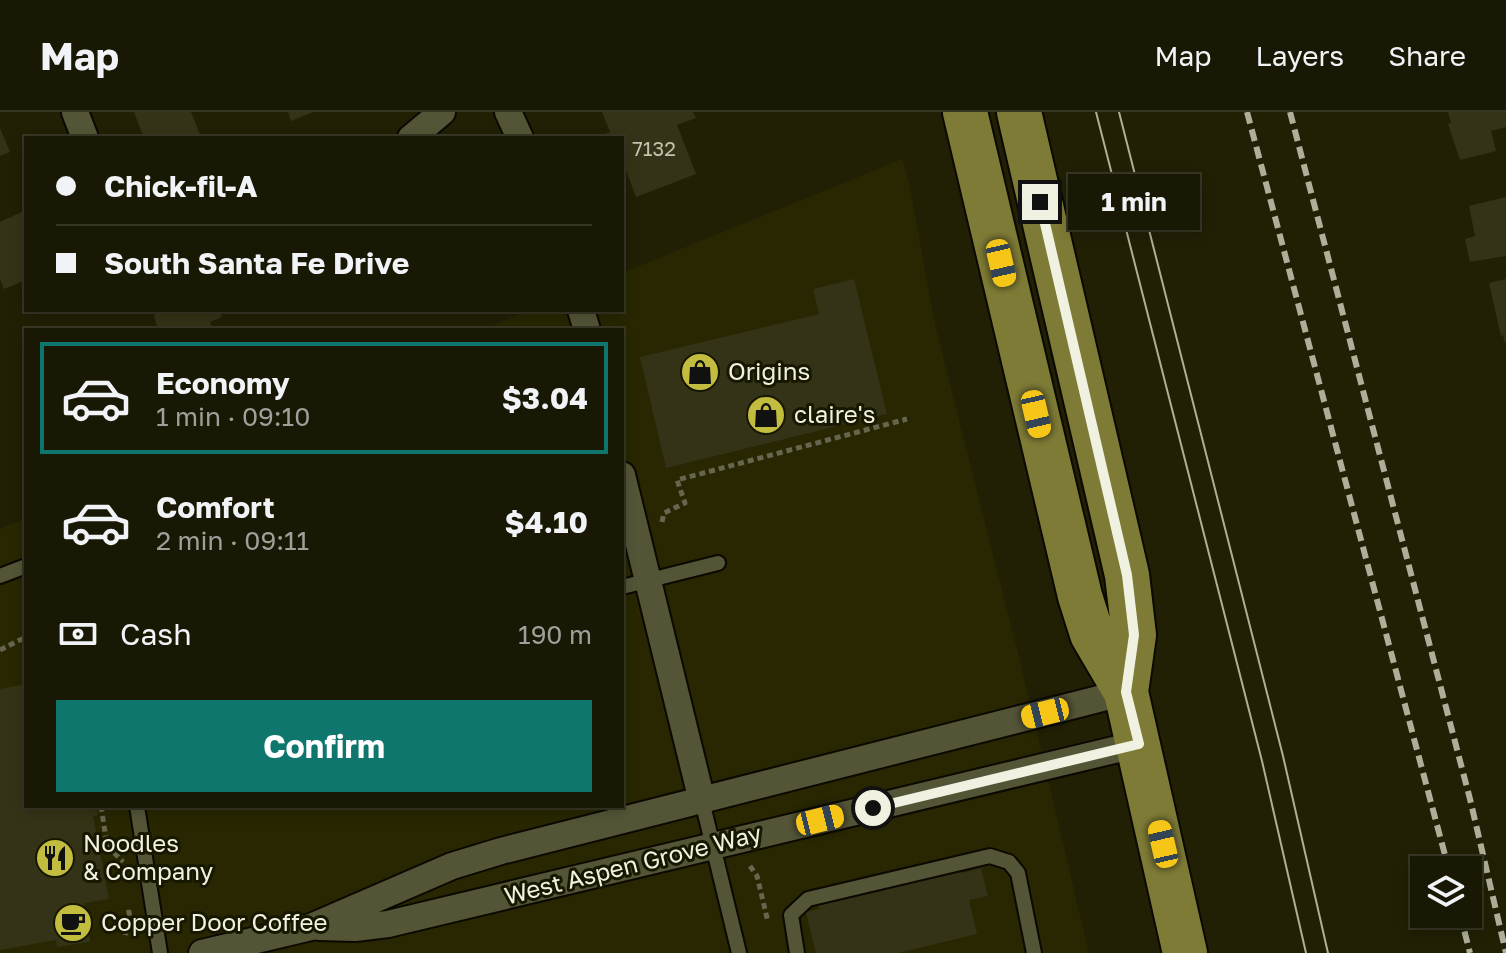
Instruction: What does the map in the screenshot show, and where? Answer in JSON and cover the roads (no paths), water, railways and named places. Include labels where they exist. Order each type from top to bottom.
[{"type":"highway","points":[[965,112],[1084,614],[1092,634],[1126,692],[1185,953]]},
{"type":"highway","points":[[1019,112],[1127,575],[1134,635],[1126,692]]},
{"type":"street","points":[[75,112],[84,136]]},
{"type":"street","points":[[413,136],[442,112]]},
{"type":"street","points":[[508,112],[519,136]]},
{"type":"street","points":[[624,492],[635,584],[702,801]]},
{"type":"street","name":"West Aspen Grove Way","points":[[202,953],[311,927],[473,859],[1126,692]]},
{"type":"street","name":"West Aspen Grove Way","points":[[311,927],[355,928],[388,924],[1139,744]]},
{"type":"lane","points":[[635,584],[718,563]]},
{"type":"lane","points":[[0,576],[24,567]]},
{"type":"lane","points":[[702,801],[739,953]]},
{"type":"lane","points":[[137,808],[160,953]]},
{"type":"lane","points":[[797,953],[791,915],[808,899],[990,856],[1009,862],[1018,873],[1034,953]]},
{"type":"tram line","points":[[1096,112],[1262,761],[1306,953]]},
{"type":"tram line","points":[[1119,112],[1283,756],[1328,953]]},
{"type":"railway","points":[[1247,112],[1445,856]]},
{"type":"railway","points":[[1290,112],[1470,799],[1506,953]]},
{"type":"railway","points":[[1464,928],[1470,953]]},
{"type":"place","name":"Origins","points":[[700,372]]},
{"type":"place","name":"claire's","points":[[766,415]]},
{"type":"place","name":"Noodles & Company","points":[[55,858]]},
{"type":"place","name":"Copper Door Coffee","points":[[73,923]]}]
